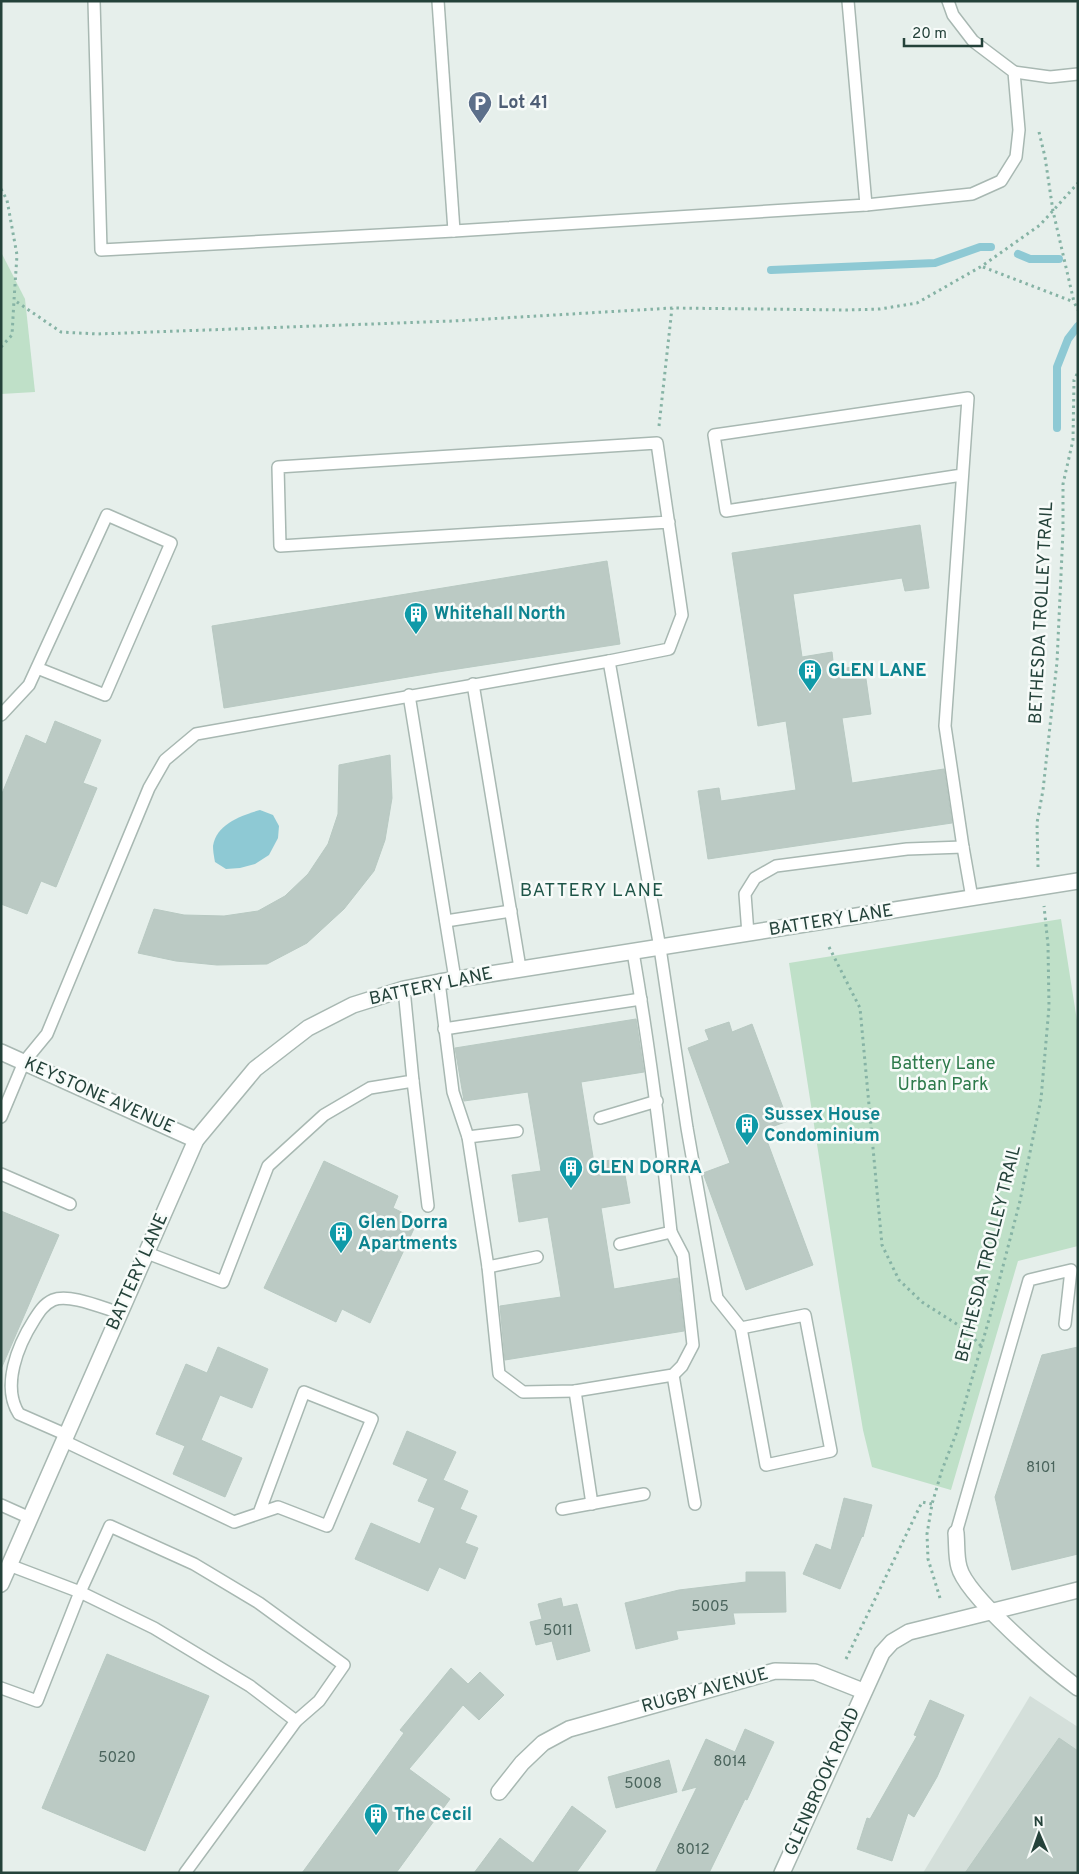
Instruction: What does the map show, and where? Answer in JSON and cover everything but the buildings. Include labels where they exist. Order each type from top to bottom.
[{"type":"street","name":"BATTERY LANE","points":[[1,1584],[196,1140],[255,1069],[308,1028],[353,1005],[404,989],[439,982],[1078,881]]},
{"type":"street","name":"KEYSTONE AVENUE","points":[[1,1052],[196,1140]]},
{"type":"street","points":[[956,1533],[959,1568],[970,1589],[1053,1670],[1078,1688]]},
{"type":"street","points":[[863,1692],[882,1653],[892,1642],[909,1632],[1078,1590]]},
{"type":"street","name":"RUGBY AVENUE","points":[[499,1792],[522,1764],[543,1743],[569,1729],[775,1671],[816,1672],[863,1692]]},
{"type":"street","name":"GLENBROOK ROAD","points":[[782,1873],[863,1692]]},
{"type":"lane","points":[[94,1],[101,250],[454,231],[866,205],[972,194],[1001,181],[1016,157],[1018,130],[1014,72]]},
{"type":"lane","points":[[438,1],[454,231]]},
{"type":"lane","points":[[848,1],[866,205]]},
{"type":"lane","points":[[948,1],[953,14],[973,41],[1014,72],[1050,77],[1078,74]]},
{"type":"lane","points":[[962,475],[726,511],[714,435],[968,398],[945,726],[972,898]]},
{"type":"lane","points":[[1,1117],[24,1062],[47,1034],[149,788],[166,760],[196,734],[609,661],[669,648],[682,615],[669,522],[657,443],[278,467],[280,546],[669,522]]},
{"type":"lane","points":[[1,715],[29,686],[37,668],[107,515],[171,543],[105,695],[37,668]]},
{"type":"lane","points":[[609,661],[660,948],[687,1128],[717,1298],[741,1328],[766,1465],[831,1451],[805,1315],[741,1328]]},
{"type":"lane","points":[[473,684],[520,968]]},
{"type":"lane","points":[[409,695],[455,979]]},
{"type":"lane","points":[[748,934],[745,894],[755,878],[776,866],[907,849],[963,848]]},
{"type":"lane","points":[[446,921],[511,911]]},
{"type":"lane","points":[[439,982],[453,1092],[468,1136],[488,1267],[499,1374],[523,1392],[574,1391],[673,1375],[682,1366],[693,1345],[683,1255],[671,1232],[657,1101],[634,952]]},
{"type":"lane","points":[[404,989],[428,1206]]},
{"type":"lane","points":[[444,1029],[642,999]]},
{"type":"lane","points":[[146,1253],[222,1282],[268,1166],[324,1115],[370,1088],[413,1081]]},
{"type":"lane","points":[[600,1118],[657,1101]]},
{"type":"lane","points":[[468,1136],[517,1130]]},
{"type":"lane","points":[[1,1174],[70,1204]]},
{"type":"lane","points":[[620,1244],[671,1232]]},
{"type":"lane","points":[[488,1267],[537,1257]]},
{"type":"lane","points":[[956,1533],[1029,1280],[1071,1270],[1065,1324]]},
{"type":"lane","points":[[120,1313],[78,1300],[53,1300],[42,1307],[27,1331],[15,1361],[12,1380],[12,1396],[15,1407],[19,1414],[234,1522],[278,1507],[327,1526],[372,1419],[304,1392],[259,1513]]},
{"type":"lane","points":[[673,1375],[695,1504]]},
{"type":"lane","points":[[574,1391],[592,1504]]},
{"type":"lane","points":[[562,1509],[644,1494]]},
{"type":"lane","points":[[1,1506],[30,1518]]},
{"type":"lane","points":[[1,1688],[38,1702],[80,1592],[110,1526],[194,1564],[260,1603],[344,1665],[319,1701],[296,1721],[185,1873]]},
{"type":"lane","points":[[9,1565],[80,1592],[154,1628],[250,1686],[296,1721]]},
{"type":"path","points":[[14,300],[61,332],[97,334],[453,321],[672,308],[846,310],[880,308],[917,302],[982,266],[1040,224],[1078,184]]},
{"type":"path","points":[[1,189],[7,200],[17,255],[12,336],[1,347]]},
{"type":"path","points":[[1054,211],[1074,302],[1078,310]]},
{"type":"path","points":[[982,266],[1074,302]]},
{"type":"path","points":[[657,443],[672,308]]},
{"type":"path","name":"BETHESDA TROLLEY TRAIL","points":[[1037,857],[1037,823],[1043,790],[1056,662],[1063,531],[1063,484],[1073,440],[1074,380],[1078,372]]},
{"type":"path","name":"BETHESDA TROLLEY TRAIL","points":[[940,1598],[928,1558],[927,1534],[932,1504],[942,1470],[956,1434],[981,1346],[1020,1201],[1041,1099],[1049,1007],[1048,945],[1044,910]]},
{"type":"path","points":[[829,947],[860,1008],[882,1245],[899,1280],[922,1302],[966,1330],[981,1346]]},
{"type":"path","points":[[846,1659],[922,1502],[932,1504]]},
{"type":"shaded area","points":[[1030,1696],[1078,1727],[1078,1873],[923,1873]]},
{"type":"green space","points":[[1,252],[25,299],[35,392],[1,394]]},
{"type":"green space","name":"Battery Lane Urban Park","points":[[1061,919],[1078,1027],[1078,1246],[1018,1261],[951,1490],[872,1467],[863,1430],[840,1293],[789,963]]},
{"type":"water","points":[[260,810],[273,815],[279,826],[278,838],[269,855],[255,864],[240,868],[226,869],[215,862],[213,846],[215,838],[224,826],[238,818]]},
{"type":"waterway","points":[[771,270],[935,263],[980,247],[991,247]]},
{"type":"waterway","points":[[1018,254],[1030,259],[1059,259]]},
{"type":"waterway","points":[[1057,428],[1057,367],[1068,339],[1078,326]]},
{"type":"place","name":"Lot 41","points":[[480,124]]},
{"type":"place","name":"Whitehall North","points":[[416,635]]},
{"type":"place","name":"GLEN LANE","points":[[810,692]]},
{"type":"place","name":"Sussex House Condominium","points":[[747,1146]]},
{"type":"place","name":"GLEN DORRA","points":[[571,1189]]},
{"type":"place","name":"Glen Dorra Apartments","points":[[341,1254]]},
{"type":"place","name":"The Cecil","points":[[376,1836]]},
{"type":"district","name":"BATTERY LANE","points":[[592,891]]}]
